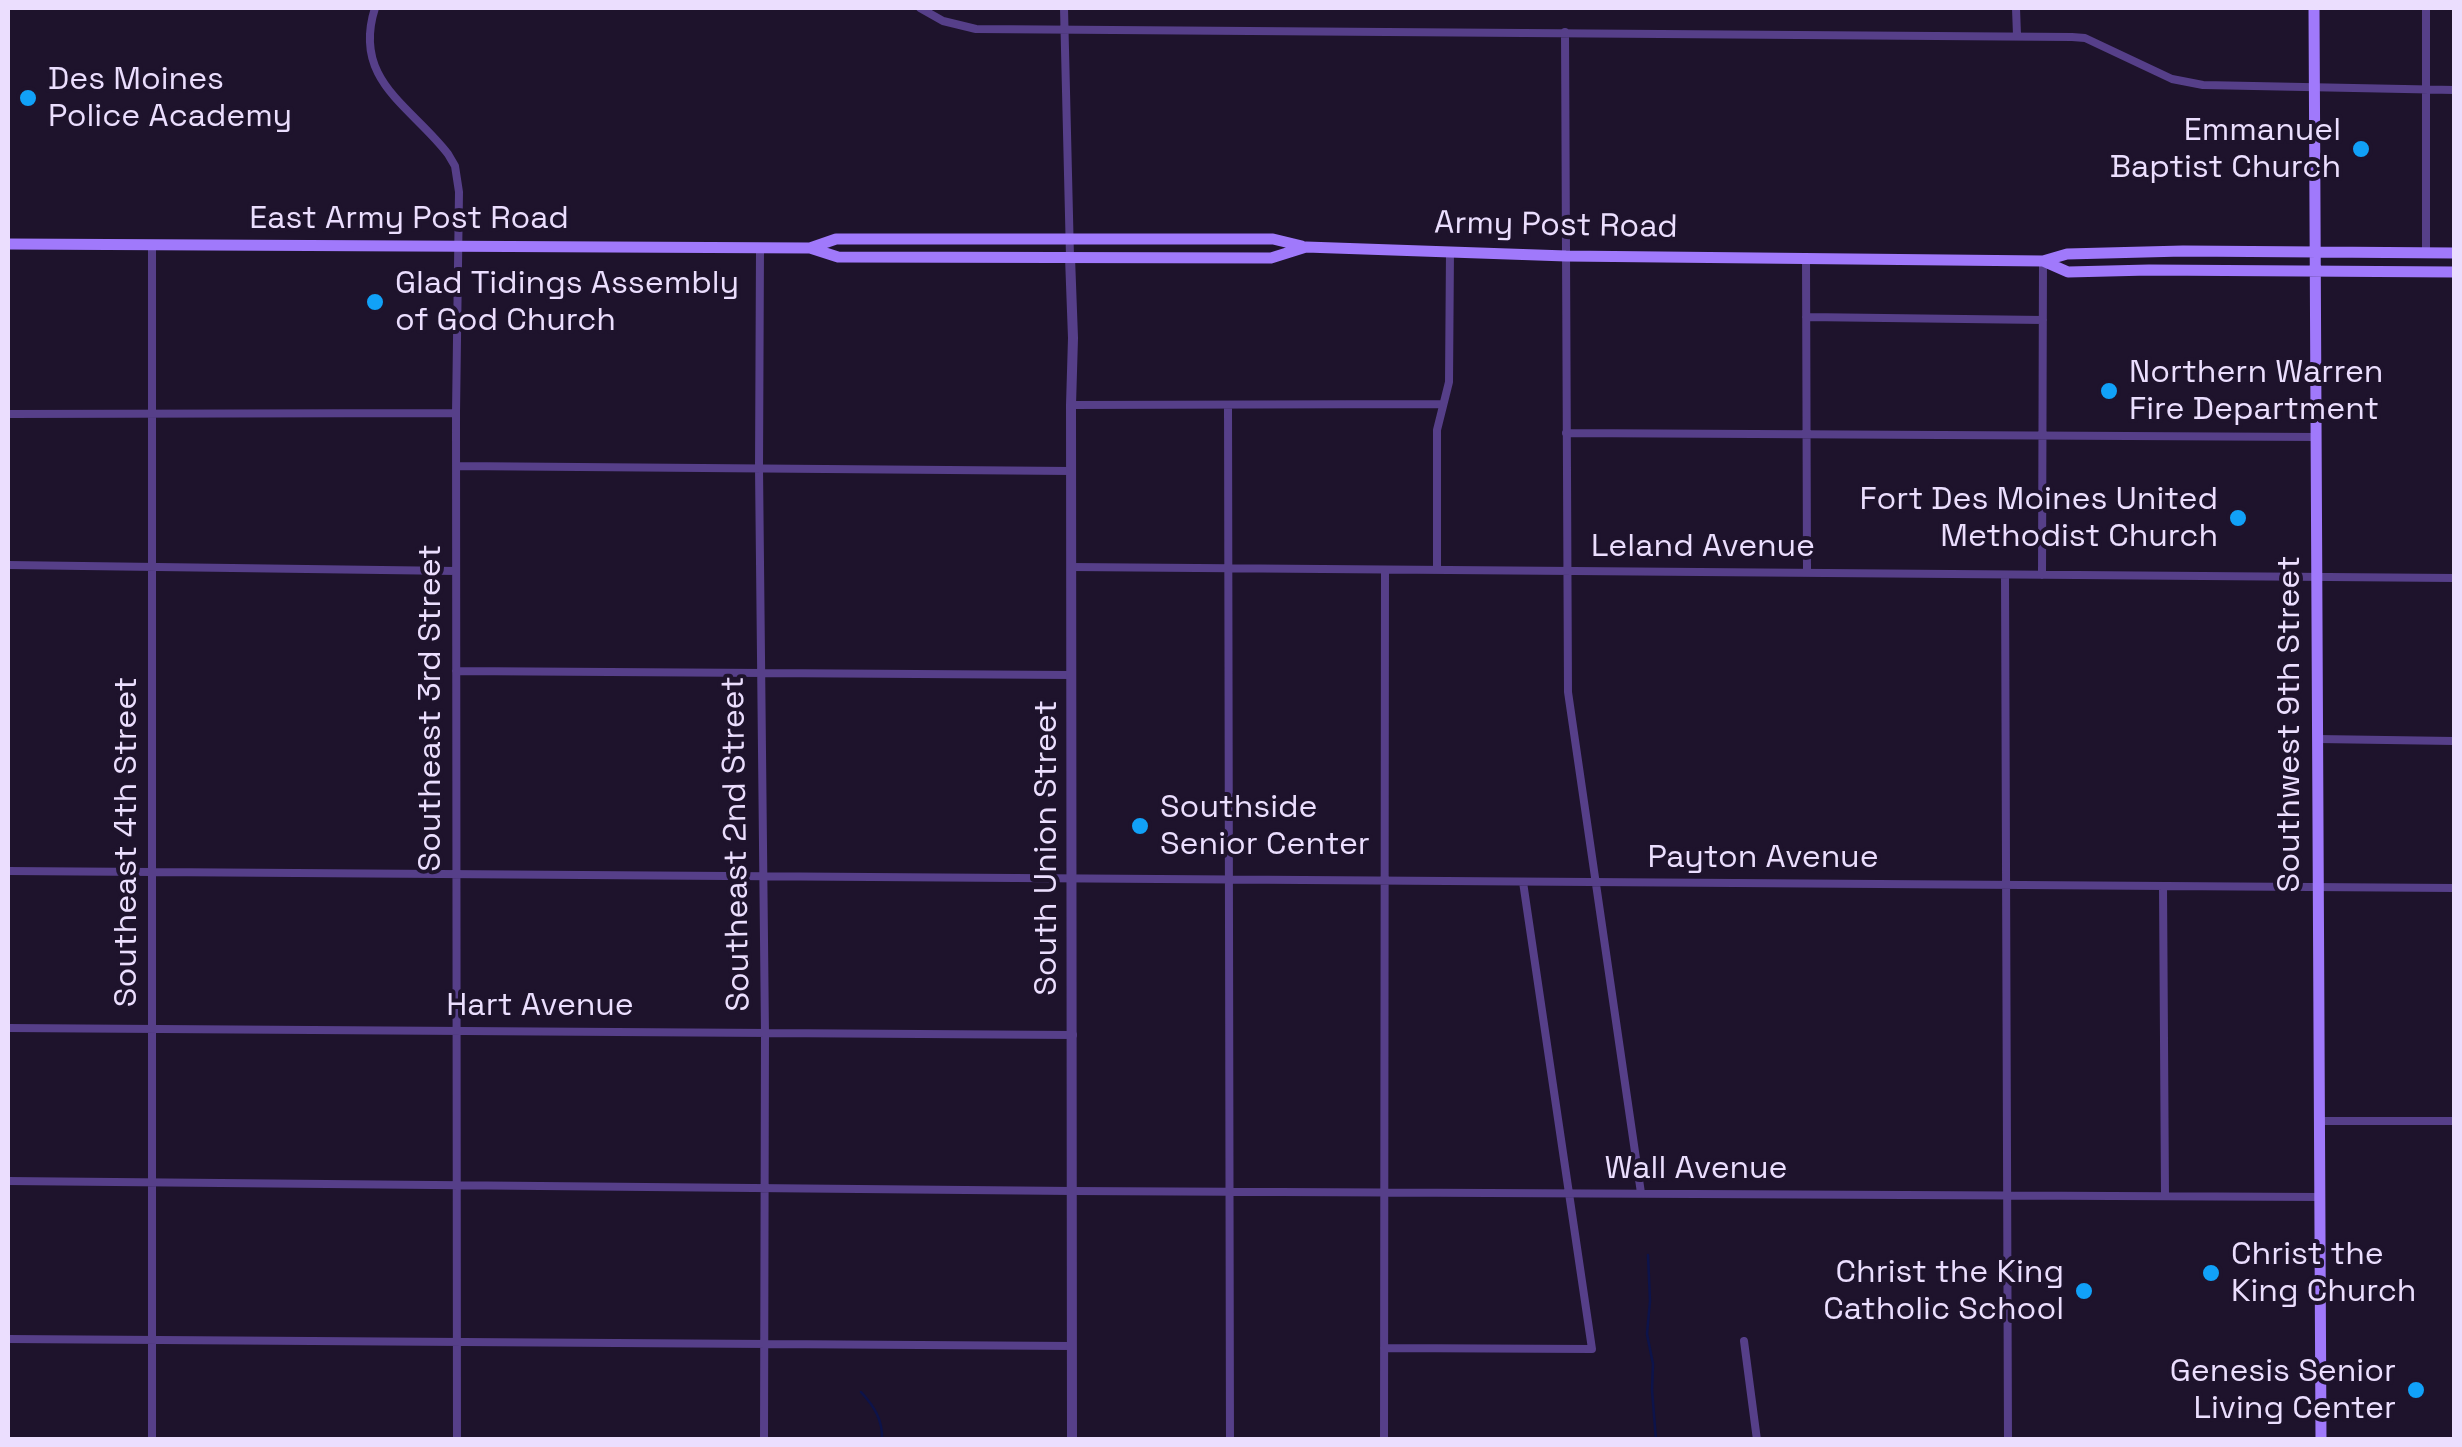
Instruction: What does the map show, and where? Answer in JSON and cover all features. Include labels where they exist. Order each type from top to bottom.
[{"type":"main road","name":"Southwest 9th Street","points":[[2314,8],[2321,1440]]},
{"type":"main road","name":"East Army Post Road","points":[[8,244],[760,249],[810,248],[836,239],[1070,238],[1273,239],[1306,246]]},
{"type":"main road","name":"Army Post Road","points":[[1070,257],[1270,258],[1306,246],[1566,256],[2042,261],[2067,254],[2182,251],[2454,253]]},
{"type":"main road","name":"East Army Post Road","points":[[810,248],[838,257],[1070,257]]},
{"type":"main road","name":"Army Post Road","points":[[2042,261],[2068,272],[2454,272]]},
{"type":"street","name":"Southeast 3rd Street","points":[[375,8],[370,24],[370,52],[380,80],[438,140],[455,166],[460,192],[456,413],[457,1440]]},
{"type":"street","points":[[920,8],[942,20],[976,30],[2085,38],[2172,79],[2203,85],[2454,90]]},
{"type":"street","points":[[1064,8],[1070,257]]},
{"type":"street","points":[[2016,8],[2017,36]]},
{"type":"street","points":[[2426,8],[2426,252]]},
{"type":"street","points":[[1565,32],[1568,692],[1641,1194]]},
{"type":"street","name":"Southeast 4th Street","points":[[152,244],[152,1440]]},
{"type":"street","name":"Southeast 2nd Street","points":[[760,249],[764,1440]]},
{"type":"street","points":[[1437,570],[1437,430],[1448,382],[1450,251]]},
{"type":"street","name":"South Union Street","points":[[1070,257],[1072,1440]]},
{"type":"street","points":[[1806,258],[1807,573]]},
{"type":"street","points":[[2042,261],[2042,575]]},
{"type":"street","points":[[1806,318],[2043,320]]},
{"type":"street","points":[[1228,404],[1230,1440]]},
{"type":"street","points":[[1071,405],[1443,404]]},
{"type":"street","points":[[8,414],[456,413]]},
{"type":"street","points":[[1566,433],[2316,436]]},
{"type":"street","points":[[456,466],[1071,471]]},
{"type":"street","points":[[8,565],[456,571]]},
{"type":"street","name":"Leland Avenue","points":[[1071,567],[2454,578]]},
{"type":"street","points":[[1384,1440],[1385,570]]},
{"type":"street","points":[[2005,574],[2008,1440]]},
{"type":"street","points":[[456,671],[1071,675]]},
{"type":"street","points":[[2318,739],[2454,740]]},
{"type":"street","name":"Payton Avenue","points":[[8,872],[2454,888]]},
{"type":"street","points":[[1384,1348],[1592,1349],[1523,882]]},
{"type":"street","points":[[2163,886],[2165,1196]]},
{"type":"street","name":"Hart Avenue","points":[[8,1028],[1072,1035]]},
{"type":"street","points":[[2320,1121],[2454,1121]]},
{"type":"street","name":"Wall Avenue","points":[[8,1181],[2320,1197]]},
{"type":"street","points":[[8,1338],[1072,1346]]},
{"type":"street","points":[[1744,1341],[1757,1440]]},
{"type":"waterway","points":[[1648,1255],[1647,1334],[1653,1364],[1656,1440]]},
{"type":"waterway","points":[[861,1392],[877,1414],[882,1440]]},
{"type":"place","name":"Des Moines Police Academy","points":[[28,98]]},
{"type":"place","name":"Emmanuel Baptist Church","points":[[2361,149]]},
{"type":"place","name":"Glad Tidings Assembly of God Church","points":[[375,302]]},
{"type":"place","name":"Northern Warren Fire Department","points":[[2109,391]]},
{"type":"place","name":"Fort Des Moines United Methodist Church","points":[[2238,518]]},
{"type":"place","name":"Southside Senior Center","points":[[1140,826]]},
{"type":"place","name":"Christ the King Church","points":[[2211,1273]]},
{"type":"place","name":"Christ the King Catholic School","points":[[2084,1291]]},
{"type":"place","name":"Genesis Senior Living Center","points":[[2416,1390]]}]
